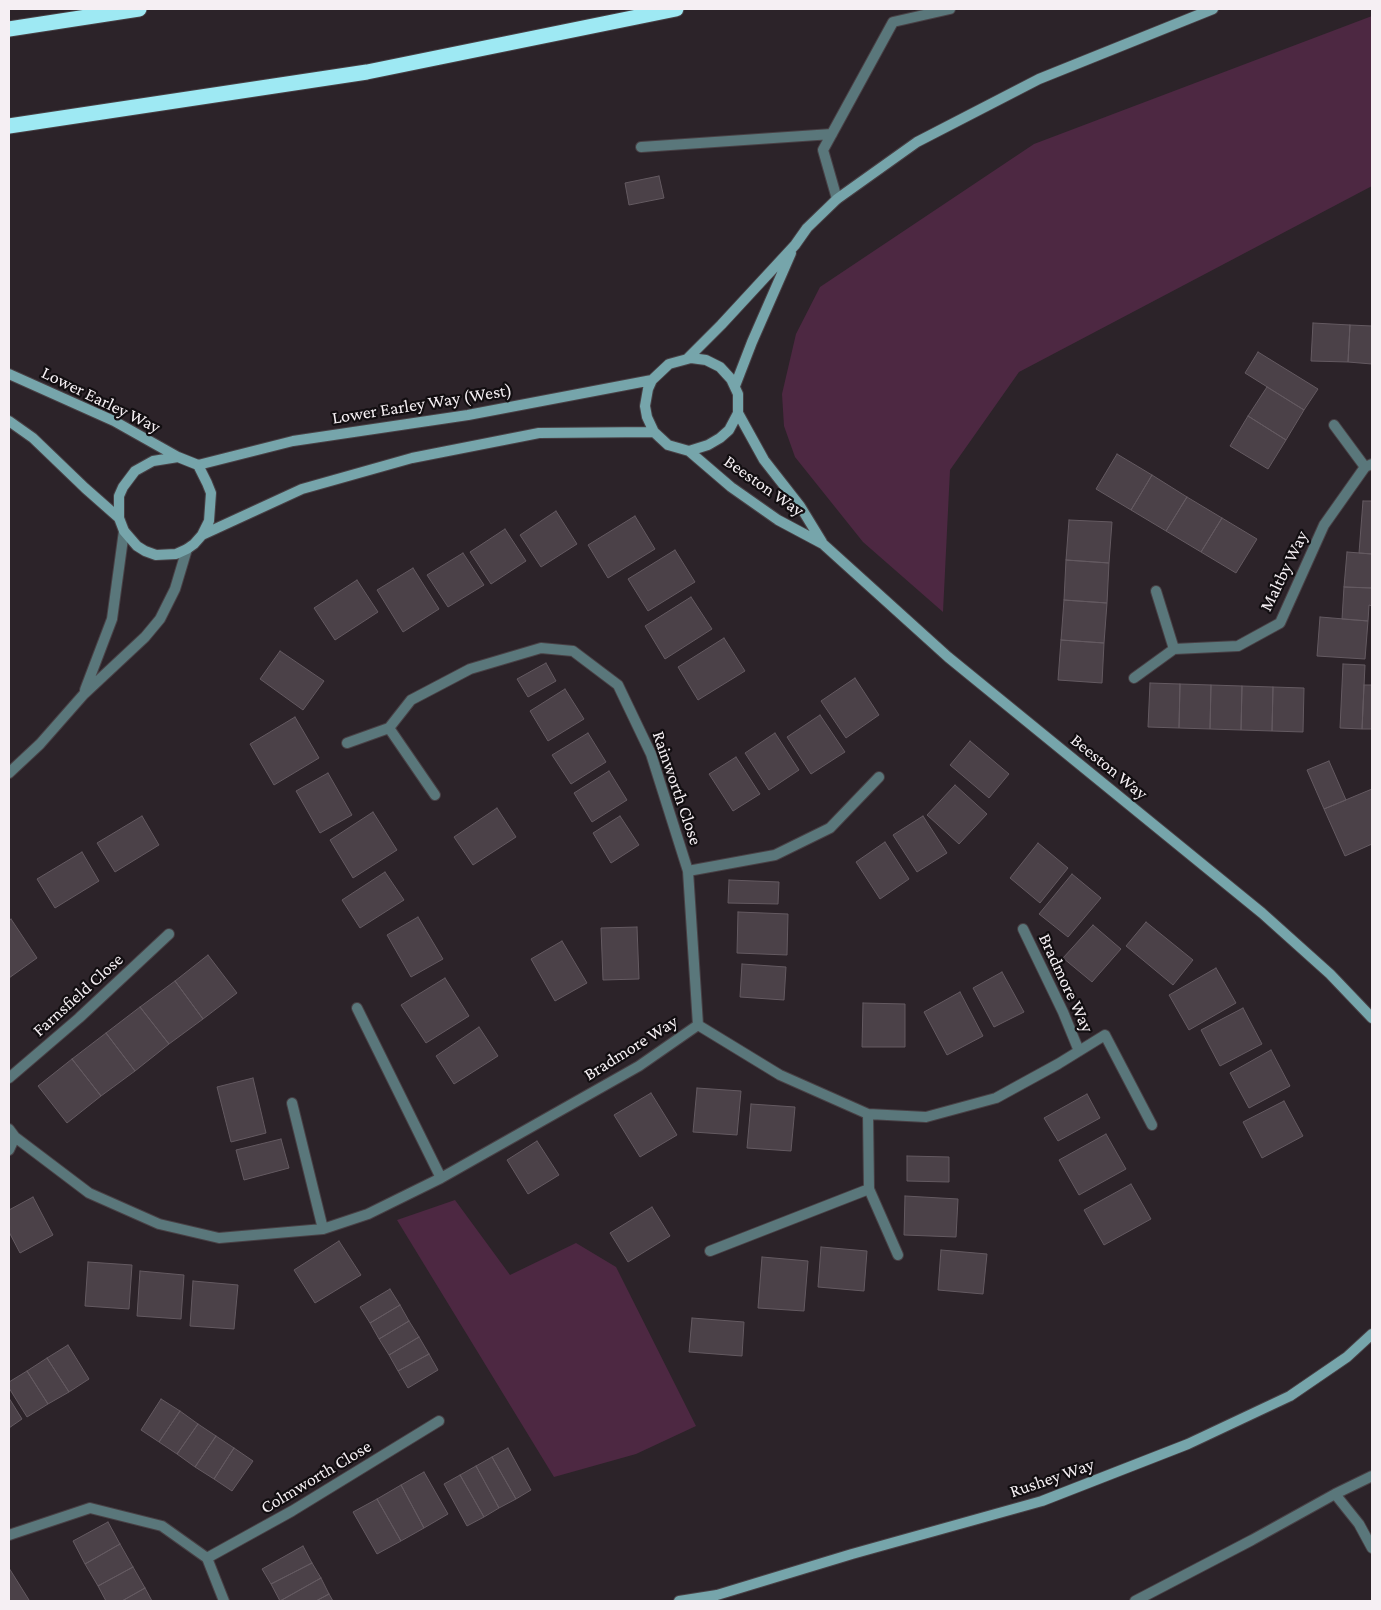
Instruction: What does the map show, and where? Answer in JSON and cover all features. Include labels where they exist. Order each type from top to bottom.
[{"type":"highway","points":[[9,29],[139,9]]},
{"type":"highway","points":[[9,126],[367,72],[676,9]]},
{"type":"main road","points":[[688,358],[721,326],[795,245],[807,228],[836,199],[917,142],[1039,79],[1213,9]]},
{"type":"main road","points":[[735,386],[752,342],[795,245]]},
{"type":"main road","points":[[688,358],[706,360],[720,367],[731,379],[738,394],[738,413],[729,430],[708,445],[689,451],[668,445],[654,432],[647,417],[645,406],[648,389],[652,380],[669,364],[688,358]]},
{"type":"main road","name":"Lower Earley Way","points":[[9,374],[114,421],[178,457]]},
{"type":"main road","name":"Lower Earley Way (West)","points":[[198,465],[293,441],[468,414],[652,380]]},
{"type":"main road","name":"Beeston Way","points":[[738,413],[764,460],[800,506],[823,544]]},
{"type":"main road","points":[[9,421],[33,438],[119,518]]},
{"type":"main road","points":[[202,535],[302,489],[412,458],[539,433],[654,432]]},
{"type":"main road","name":"Beeston Way","points":[[689,451],[731,487],[770,514],[823,544],[948,657],[1262,913],[1330,974],[1372,1018]]},
{"type":"main road","points":[[178,457],[198,465],[211,493],[208,521],[202,535],[187,549],[176,554],[156,555],[137,546],[124,532],[119,518],[119,496],[135,471],[153,460],[178,457]]},
{"type":"main road","name":"Rushey Way","points":[[679,1601],[717,1595],[852,1554],[1042,1501],[1188,1444],[1290,1396],[1347,1357],[1372,1334]]},
{"type":"main road","name":"Rushey Way","points":[[707,1601],[717,1595]]},
{"type":"street","points":[[836,199],[823,150],[893,22],[950,9]]},
{"type":"street","points":[[641,147],[832,134]]},
{"type":"street","name":"Maltby Way","points":[[1174,649],[1238,646],[1280,623],[1324,525],[1369,465],[1334,425]]},
{"type":"street","points":[[84,694],[112,619],[124,532]]},
{"type":"street","points":[[9,773],[40,744],[84,694],[146,636],[160,619],[175,589],[187,549]]},
{"type":"street","points":[[1134,678],[1174,649],[1156,591]]},
{"type":"street","name":"Rainworth Close","points":[[389,728],[411,700],[470,669],[541,648],[573,651],[618,685],[651,754],[688,871],[698,1025]]},
{"type":"street","points":[[347,743],[389,728],[435,795]]},
{"type":"street","name":"Rainworth Close","points":[[688,871],[775,855],[830,828],[879,777]]},
{"type":"street","name":"Bradmore Way","points":[[1023,929],[1063,1012],[1079,1051]]},
{"type":"street","name":"Farnsfield Close","points":[[9,1078],[80,1018],[169,934]]},
{"type":"street","points":[[357,1008],[441,1178]]},
{"type":"street","name":"Bradmore Way","points":[[9,1150],[12,1133],[89,1193],[159,1224],[219,1238],[323,1229],[368,1214],[441,1178],[640,1066],[698,1025],[780,1075],[868,1114],[926,1117],[996,1098],[1105,1034],[1152,1125]]},
{"type":"street","points":[[292,1104],[323,1229]]},
{"type":"street","points":[[868,1114],[869,1189],[898,1255]]},
{"type":"street","points":[[710,1251],[869,1189]]},
{"type":"street","name":"Colmworth Close","points":[[208,1558],[292,1511],[439,1421]]},
{"type":"street","points":[[1135,1601],[1372,1476]]},
{"type":"street","points":[[1335,1494],[1359,1524],[1372,1548]]},
{"type":"street","points":[[9,1535],[90,1508],[162,1526],[208,1558],[224,1601]]},
{"type":"shaded area","points":[[1372,16],[1372,186],[1019,372],[950,470],[943,612],[863,542],[795,457],[784,426],[782,394],[796,334],[820,287],[1034,144]]},
{"type":"shaded area","points":[[455,1200],[510,1275],[576,1243],[616,1267],[696,1426],[636,1454],[554,1477],[397,1220]]},
{"type":"building","points":[[659,176],[664,198],[629,205],[625,183]]},
{"type":"building","points":[[1313,323],[1350,325],[1348,362],[1311,361]]},
{"type":"building","points":[[1350,325],[1372,326],[1372,364],[1348,362]]},
{"type":"building","points":[[1258,352],[1318,389],[1304,410],[1245,373]]},
{"type":"building","points":[[1267,387],[1304,410],[1286,440],[1248,416]]},
{"type":"building","points":[[1248,416],[1286,440],[1268,469],[1230,446]]},
{"type":"building","points":[[1117,454],[1152,475],[1131,510],[1096,489]]},
{"type":"building","points":[[1152,475],[1187,497],[1166,531],[1131,510]]},
{"type":"building","points":[[1187,497],[1222,518],[1201,552],[1166,531]]},
{"type":"building","points":[[1363,501],[1372,501],[1372,554],[1359,553]]},
{"type":"building","points":[[556,511],[577,544],[541,567],[520,535]]},
{"type":"building","points":[[635,516],[655,549],[608,578],[588,545]]},
{"type":"building","points":[[1222,518],[1257,539],[1236,573],[1201,552]]},
{"type":"building","points":[[1069,520],[1112,522],[1109,563],[1066,560]]},
{"type":"building","points":[[505,529],[526,561],[491,584],[470,552]]},
{"type":"building","points":[[675,550],[695,582],[648,611],[628,579]]},
{"type":"building","points":[[1347,552],[1372,554],[1372,588],[1344,587]]},
{"type":"building","points":[[463,553],[484,585],[448,607],[427,575]]},
{"type":"building","points":[[1066,560],[1109,563],[1107,603],[1064,600]]},
{"type":"building","points":[[413,568],[439,609],[403,632],[377,590]]},
{"type":"building","points":[[357,580],[378,612],[335,640],[314,608]]},
{"type":"building","points":[[1344,587],[1372,588],[1372,606],[1369,605],[1368,621],[1342,619]]},
{"type":"building","points":[[691,597],[712,629],[665,659],[645,626]]},
{"type":"building","points":[[1064,600],[1107,603],[1104,643],[1061,640]]},
{"type":"building","points":[[1320,617],[1368,621],[1365,659],[1317,656]]},
{"type":"building","points":[[724,638],[745,671],[698,700],[678,667]]},
{"type":"building","points":[[1061,640],[1104,643],[1102,683],[1058,680]]},
{"type":"building","points":[[280,651],[324,681],[303,710],[260,679]]},
{"type":"building","points":[[546,663],[556,681],[528,697],[517,679]]},
{"type":"building","points":[[1343,664],[1365,665],[1362,729],[1340,728]]},
{"type":"building","points":[[855,678],[879,715],[846,738],[821,701]]},
{"type":"building","points":[[1150,683],[1180,684],[1179,728],[1148,727]]},
{"type":"building","points":[[1180,684],[1211,685],[1210,729],[1179,728]]},
{"type":"building","points":[[1211,685],[1242,686],[1241,730],[1210,729]]},
{"type":"building","points":[[1364,685],[1372,685],[1372,729],[1362,729]]},
{"type":"building","points":[[1242,686],[1273,687],[1272,731],[1241,730]]},
{"type":"building","points":[[1273,687],[1304,688],[1303,732],[1272,731]]},
{"type":"building","points":[[565,689],[584,719],[548,741],[530,711]]},
{"type":"building","points":[[820,715],[845,752],[811,774],[787,737]]},
{"type":"building","points":[[295,717],[319,758],[274,785],[250,744]]},
{"type":"building","points":[[588,733],[606,762],[571,784],[552,755]]},
{"type":"building","points":[[775,733],[799,770],[769,790],[745,753]]},
{"type":"building","points":[[970,741],[1009,774],[989,798],[950,765]]},
{"type":"building","points":[[736,757],[760,794],[733,811],[709,774]]},
{"type":"building","points":[[1329,761],[1346,800],[1324,809],[1307,770]]},
{"type":"building","points":[[609,771],[627,800],[592,822],[574,793]]},
{"type":"building","points":[[328,773],[352,815],[320,833],[296,791]]},
{"type":"building","points":[[955,785],[987,814],[959,844],[927,815]]},
{"type":"building","points":[[1372,789],[1372,844],[1345,856],[1324,809]]},
{"type":"building","points":[[497,808],[516,837],[473,865],[454,837]]},
{"type":"building","points":[[373,812],[397,850],[353,878],[330,840]]},
{"type":"building","points":[[142,816],[159,845],[115,872],[97,843]]},
{"type":"building","points":[[620,816],[639,845],[611,863],[593,833]]},
{"type":"building","points":[[923,816],[947,853],[917,872],[893,835]]},
{"type":"building","points":[[885,842],[909,879],[880,899],[856,862]]},
{"type":"building","points":[[1038,843],[1068,868],[1040,903],[1010,878]]},
{"type":"building","points":[[82,852],[99,881],[55,908],[37,879]]},
{"type":"building","points":[[385,872],[404,900],[360,928],[342,900]]},
{"type":"building","points":[[1072,874],[1101,898],[1068,937],[1039,914]]},
{"type":"building","points":[[729,880],[779,882],[778,904],[728,903]]},
{"type":"building","points":[[738,912],[788,914],[787,955],[737,953]]},
{"type":"building","points":[[418,917],[443,959],[411,977],[387,935]]},
{"type":"building","points":[[11,919],[37,958],[9,978],[9,921]]},
{"type":"building","points":[[1146,922],[1193,960],[1173,985],[1126,946]]},
{"type":"building","points":[[1093,925],[1121,949],[1092,982],[1063,958]]},
{"type":"building","points":[[637,927],[639,979],[603,980],[601,928]]},
{"type":"building","points":[[562,941],[587,983],[555,1001],[531,959]]},
{"type":"building","points":[[208,955],[237,993],[203,1019],[175,981]]},
{"type":"building","points":[[742,964],[786,967],[784,1000],[740,997]]},
{"type":"building","points":[[1216,968],[1236,1003],[1189,1030],[1169,995]]},
{"type":"building","points":[[1002,972],[1024,1012],[994,1027],[973,988]]},
{"type":"building","points":[[445,978],[469,1016],[426,1043],[401,1005]]},
{"type":"building","points":[[175,981],[203,1019],[169,1044],[140,1007]]},
{"type":"building","points":[[960,992],[983,1036],[947,1055],[924,1012]]},
{"type":"building","points":[[863,1003],[905,1004],[905,1047],[862,1047]]},
{"type":"building","points":[[140,1007],[169,1044],[135,1071],[106,1033]]},
{"type":"building","points":[[1243,1008],[1262,1044],[1220,1066],[1201,1030]]},
{"type":"building","points":[[479,1027],[498,1056],[454,1084],[436,1056]]},
{"type":"building","points":[[106,1033],[135,1071],[101,1096],[72,1059]]},
{"type":"building","points":[[1271,1050],[1290,1086],[1249,1108],[1230,1073]]},
{"type":"building","points":[[72,1059],[101,1096],[67,1123],[38,1086]]},
{"type":"building","points":[[253,1078],[266,1133],[231,1142],[217,1087]]},
{"type":"building","points":[[697,1088],[741,1091],[737,1135],[693,1132]]},
{"type":"building","points":[[651,1093],[677,1135],[640,1157],[614,1115]]},
{"type":"building","points":[[1087,1094],[1100,1118],[1058,1141],[1044,1118]]},
{"type":"building","points":[[1284,1101],[1303,1136],[1262,1158],[1243,1122]]},
{"type":"building","points":[[751,1104],[795,1107],[791,1151],[747,1148]]},
{"type":"building","points":[[1106,1134],[1126,1169],[1079,1195],[1059,1160]]},
{"type":"building","points":[[281,1139],[289,1168],[244,1180],[236,1150]]},
{"type":"building","points":[[537,1141],[559,1175],[528,1194],[507,1160]]},
{"type":"building","points":[[907,1156],[949,1157],[949,1182],[907,1181]]},
{"type":"building","points":[[1131,1184],[1151,1219],[1104,1245],[1084,1210]]},
{"type":"building","points":[[905,1196],[958,1199],[956,1237],[904,1235]]},
{"type":"building","points":[[33,1197],[53,1235],[20,1253],[9,1232],[9,1210]]},
{"type":"building","points":[[652,1207],[670,1236],[628,1262],[610,1233]]},
{"type":"building","points":[[339,1241],[361,1275],[315,1303],[294,1270]]},
{"type":"building","points":[[821,1247],[867,1251],[864,1291],[818,1287]]},
{"type":"building","points":[[941,1250],[987,1254],[983,1294],[938,1290]]},
{"type":"building","points":[[762,1257],[808,1261],[804,1311],[758,1308]]},
{"type":"building","points":[[88,1262],[132,1265],[129,1309],[85,1306]]},
{"type":"building","points":[[140,1271],[184,1275],[181,1319],[137,1316]]},
{"type":"building","points":[[193,1281],[238,1285],[234,1329],[190,1326]]},
{"type":"building","points":[[390,1289],[400,1305],[370,1323],[360,1307]]},
{"type":"building","points":[[400,1305],[409,1321],[379,1339],[370,1323]]},
{"type":"building","points":[[692,1318],[744,1322],[742,1356],[689,1352]]},
{"type":"building","points":[[409,1321],[419,1337],[389,1355],[379,1339]]},
{"type":"building","points":[[419,1337],[429,1354],[398,1371],[389,1355]]},
{"type":"building","points":[[68,1345],[89,1379],[69,1392],[47,1358]]},
{"type":"building","points":[[429,1354],[438,1370],[408,1388],[398,1371]]},
{"type":"building","points":[[47,1358],[69,1392],[48,1404],[27,1371]]},
{"type":"building","points":[[27,1371],[48,1404],[27,1417],[9,1388],[9,1382]]},
{"type":"building","points":[[9,1398],[22,1419],[9,1428]]},
{"type":"building","points":[[161,1399],[180,1411],[159,1442],[141,1430]]},
{"type":"building","points":[[180,1411],[198,1424],[177,1454],[159,1442]]},
{"type":"building","points":[[198,1424],[216,1436],[195,1467],[177,1454]]},
{"type":"building","points":[[216,1436],[234,1448],[214,1479],[195,1467]]},
{"type":"building","points":[[234,1448],[253,1461],[232,1491],[214,1479]]},
{"type":"building","points":[[508,1448],[531,1490],[516,1499],[492,1457]]},
{"type":"building","points":[[492,1457],[516,1499],[499,1508],[476,1466]]},
{"type":"building","points":[[476,1466],[499,1508],[484,1517],[460,1475]]},
{"type":"building","points":[[424,1472],[448,1514],[424,1528],[401,1485]]},
{"type":"building","points":[[460,1475],[484,1517],[467,1526],[444,1484]]},
{"type":"building","points":[[401,1485],[424,1528],[401,1541],[377,1499]]},
{"type":"building","points":[[377,1499],[401,1541],[377,1554],[353,1512]]},
{"type":"building","points":[[108,1522],[120,1544],[85,1564],[73,1541]]},
{"type":"building","points":[[120,1544],[133,1567],[98,1586],[85,1564]]},
{"type":"building","points":[[303,1546],[312,1563],[271,1584],[262,1569]]},
{"type":"building","points":[[312,1563],[321,1578],[280,1601],[271,1584]]},
{"type":"building","points":[[133,1567],[145,1588],[122,1601],[106,1601],[98,1586]]},
{"type":"building","points":[[9,1568],[29,1600],[9,1601]]},
{"type":"building","points":[[321,1578],[329,1594],[316,1601],[280,1601]]},
{"type":"building","points":[[145,1588],[152,1601],[122,1601]]},
{"type":"building","points":[[329,1594],[333,1601],[316,1601]]}]
